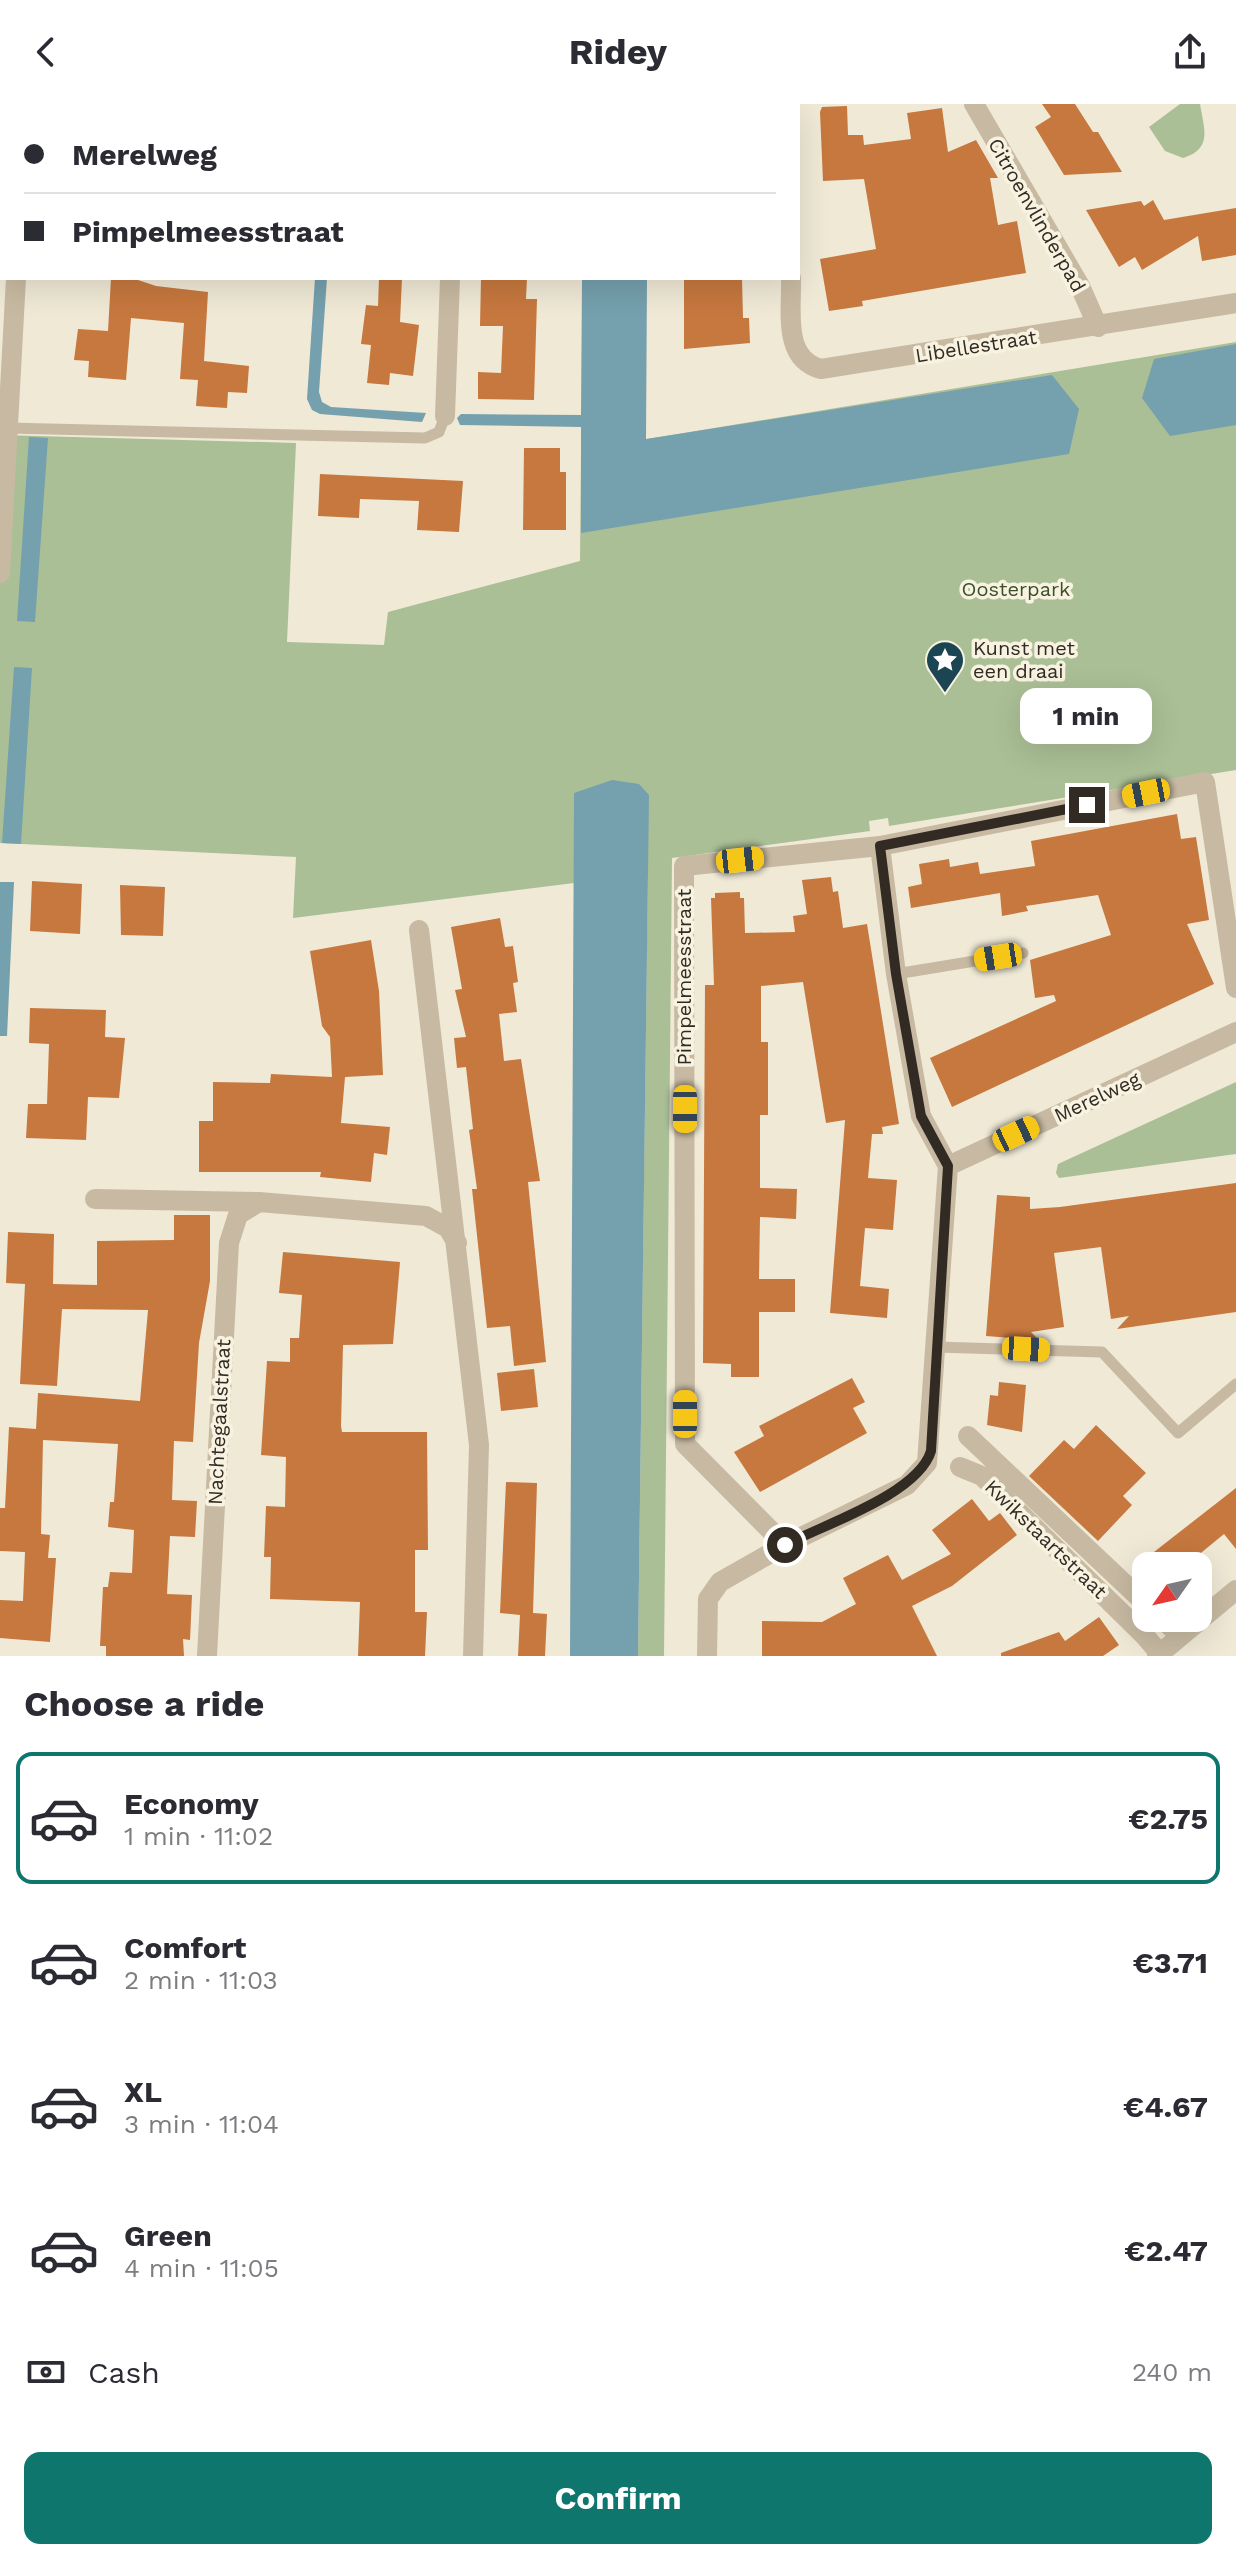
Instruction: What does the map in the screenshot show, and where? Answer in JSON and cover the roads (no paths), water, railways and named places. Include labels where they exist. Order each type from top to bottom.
[{"type":"street","name":"Citroenvlinderpad","points":[[974,104],[1080,286],[1098,327]]},
{"type":"street","points":[[0,573],[8,428],[5,383],[16,280]]},
{"type":"street","points":[[445,416],[450,280]]},
{"type":"street","name":"Libellestraat","points":[[791,280],[793,343],[803,361],[821,369],[1236,303]]},
{"type":"street","name":"Pimpelmeesstraat","points":[[785,1545],[685,1444],[684,866],[880,846],[1205,782],[1236,988]]},
{"type":"street","points":[[707,1656],[708,1599],[720,1582],[785,1545],[907,1485],[927,1463],[948,1166],[921,1116],[896,974],[880,846]]},
{"type":"street","points":[[419,930],[479,1445],[473,1656]]},
{"type":"street","name":"Merelweg","points":[[948,1166],[1236,1032]]},
{"type":"street","points":[[95,1199],[259,1202],[426,1216],[448,1228],[457,1243]]},
{"type":"street","name":"Nachtegaalstraat","points":[[207,1656],[229,1243],[238,1215],[259,1202]]},
{"type":"street","name":"Kwikstaartstraat","points":[[968,1436],[1031,1510],[1057,1550],[1145,1636],[1158,1655]]},
{"type":"street","name":"Kwikstaartstraat","points":[[960,1467],[982,1476],[1072,1534],[1132,1591]]},
{"type":"street","points":[[1057,1550],[1072,1534]]},
{"type":"street","points":[[1158,1655],[1236,1590]]},
{"type":"street","points":[[1177,1632],[1181,1636]]},
{"type":"lane","points":[[8,428],[425,438],[439,432],[445,416]]},
{"type":"lane","points":[[896,974],[1023,953]]},
{"type":"lane","points":[[936,1347],[1102,1352],[1178,1433],[1236,1384]]},
{"type":"water","points":[[315,280],[327,280],[319,392],[322,402],[331,407],[426,413],[422,422],[320,414],[312,410],[307,399]]},
{"type":"water","points":[[582,280],[647,280],[646,439],[1052,375],[1079,409],[1069,454],[581,533],[581,427],[460,425],[457,418],[461,414],[581,415]]},
{"type":"water","points":[[1236,344],[1236,425],[1170,436],[1142,398],[1154,359]]},
{"type":"water","points":[[29,437],[48,438],[35,622],[17,621]]},
{"type":"water","points":[[14,667],[32,668],[21,844],[2,843]]},
{"type":"water","points":[[612,780],[639,784],[649,795],[638,1656],[570,1656],[574,793]]},
{"type":"water","points":[[0,882],[14,882],[7,1036],[0,1036]]},
{"type":"place","name":"Kunst met een draai","points":[[945,694]]},
{"type":"park label","name":"Oosterpark","points":[[1016,589]]}]
